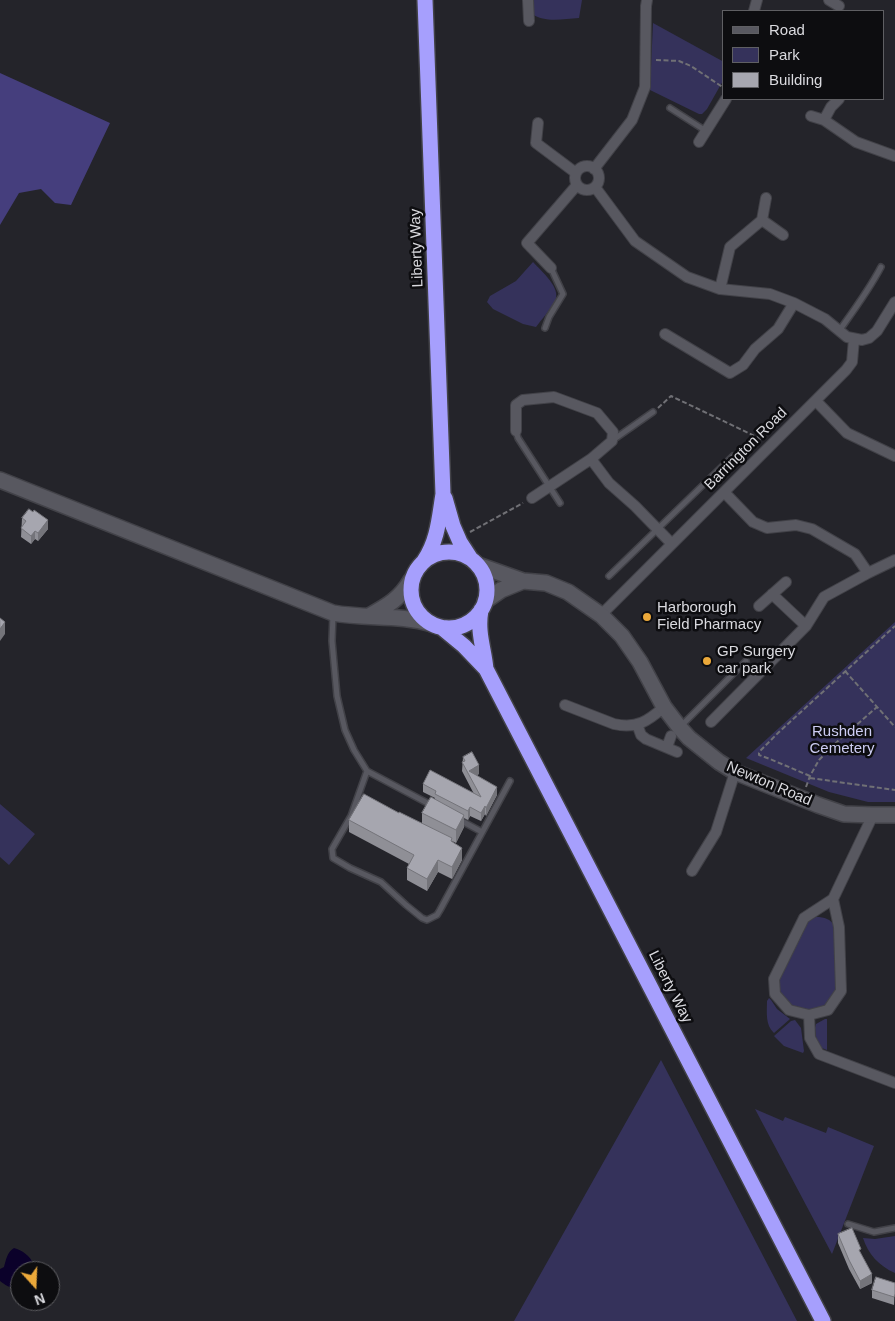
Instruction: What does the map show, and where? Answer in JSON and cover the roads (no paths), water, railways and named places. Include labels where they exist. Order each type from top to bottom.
[{"type":"highway","name":"Liberty Way","points":[[424,561],[434,544],[443,494],[425,0]]},
{"type":"highway","name":"Liberty Way","points":[[443,494],[460,542],[474,562]]},
{"type":"highway","points":[[447,552],[460,553],[474,562],[483,573],[487,592],[483,606],[475,618],[468,623],[450,628],[436,626],[420,614],[412,601],[410,591],[416,570],[424,561],[434,555],[447,552]]},
{"type":"highway","name":"Liberty Way","points":[[483,606],[479,625],[486,669]]},
{"type":"highway","name":"Liberty Way","points":[[436,626],[464,646],[486,669],[823,1321]]},
{"type":"street","points":[[528,0],[529,21]]},
{"type":"street","points":[[594,169],[632,120],[645,87],[647,0]]},
{"type":"street","points":[[829,0],[839,6]]},
{"type":"street","points":[[699,142],[725,100]]},
{"type":"street","points":[[824,120],[837,100]]},
{"type":"street","points":[[811,116],[824,120],[856,142],[895,156]]},
{"type":"street","points":[[538,122],[536,143],[576,173]]},
{"type":"street","points":[[587,166],[594,169],[598,176],[595,187],[584,190],[577,185],[576,173],[579,169],[587,166]]},
{"type":"street","points":[[552,268],[527,243],[577,185]]},
{"type":"street","points":[[595,187],[635,241],[687,277],[720,289],[770,294],[794,303],[825,319],[847,336],[862,340],[869,338],[877,331],[895,302]]},
{"type":"street","points":[[720,289],[730,247],[762,220],[766,198]]},
{"type":"street","points":[[762,220],[784,235]]},
{"type":"street","points":[[665,334],[730,373],[743,366],[755,349],[778,329],[794,303]]},
{"type":"street","name":"Barrington Road","points":[[601,615],[846,370],[852,362],[854,339]]},
{"type":"street","points":[[516,431],[516,405],[523,400],[554,397],[596,413],[613,432],[612,441],[591,458],[532,498]]},
{"type":"street","points":[[816,401],[847,433],[895,456]]},
{"type":"street","points":[[591,458],[609,483],[635,506],[672,544]]},
{"type":"street","points":[[0,480],[333,613],[346,616],[405,618],[436,626]]},
{"type":"street","points":[[724,492],[753,522],[767,528],[796,526],[812,529],[855,554],[868,572]]},
{"type":"street","points":[[711,722],[806,626],[824,597],[868,572],[895,560]]},
{"type":"street","name":"Newton Road","points":[[474,562],[522,581],[546,583],[568,592],[601,615],[622,636],[640,662],[676,732],[689,738],[704,751],[735,772],[844,814],[895,815]]},
{"type":"street","points":[[368,616],[397,599],[404,593],[412,580]]},
{"type":"street","name":"Newton Road","points":[[483,606],[501,590],[522,581]]},
{"type":"street","points":[[760,606],[786,582]]},
{"type":"street","points":[[772,594],[806,626]]},
{"type":"street","points":[[565,705],[622,726],[649,720],[664,707]]},
{"type":"street","points":[[637,724],[643,737],[677,752]]},
{"type":"street","points":[[666,747],[676,732]]},
{"type":"street","points":[[692,871],[716,832],[735,772]]},
{"type":"street","points":[[833,899],[839,927],[841,991],[828,1010],[809,1015],[788,1010],[775,994],[774,979],[804,918],[833,899],[872,816]]},
{"type":"street","points":[[809,1015],[810,1038],[819,1054],[895,1083]]},
{"type":"lane","points":[[670,108],[706,131]]},
{"type":"lane","points":[[840,331],[861,302],[881,267]]},
{"type":"lane","points":[[545,328],[563,294],[552,268]]},
{"type":"lane","points":[[612,441],[653,412]]},
{"type":"lane","points":[[516,431],[518,438],[560,503]]},
{"type":"lane","points":[[610,576],[733,456]]},
{"type":"lane","points":[[333,613],[332,641],[337,696],[346,730],[354,750],[367,771],[441,810]]},
{"type":"lane","points":[[676,732],[746,661]]},
{"type":"lane","points":[[367,771],[351,816],[332,849],[333,858],[381,882],[422,918],[427,920],[437,915],[510,781]]},
{"type":"lane","points":[[358,797],[367,802]]},
{"type":"lane","points":[[449,814],[482,832]]},
{"type":"lane","points":[[462,851],[470,855]]},
{"type":"lane","points":[[848,1224],[874,1232],[895,1228]]},
{"type":"place","name":"Harborough Field Pharmacy","points":[[647,617]]},
{"type":"place","name":"GP Surgery car park","points":[[707,661]]},
{"type":"park label","name":"Rushden Cemetery","points":[[842,740]]}]
